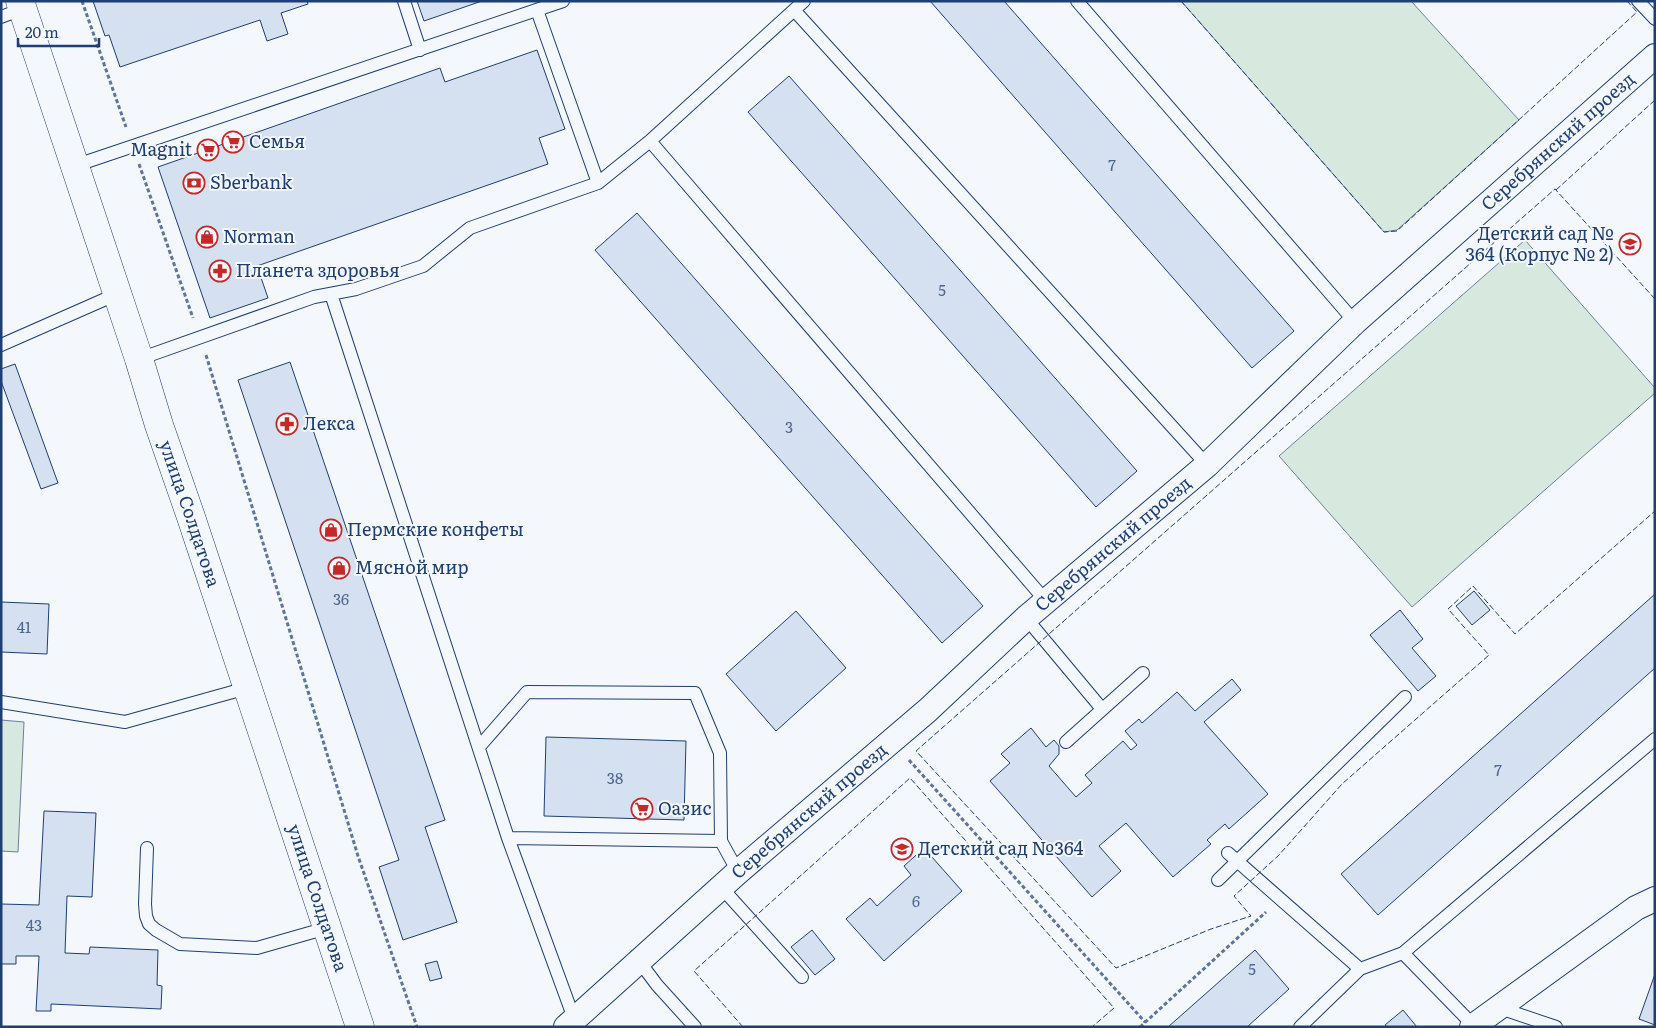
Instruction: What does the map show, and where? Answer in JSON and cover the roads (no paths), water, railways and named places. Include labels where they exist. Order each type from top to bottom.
[{"type":"main road","name":"улица Солдатова","points":[[14,9],[74,166],[360,1027]]},
{"type":"street","name":"Серебрянский проезд","points":[[572,1025],[639,961],[730,880],[928,710],[1046,600],[1207,465],[1355,322],[1655,56]]},
{"type":"street","points":[[1472,1026],[1636,908],[1655,899]]},
{"type":"lane","points":[[404,1],[420,50]]},
{"type":"lane","points":[[74,166],[563,1]]},
{"type":"lane","points":[[1077,1],[1355,322]]},
{"type":"lane","points":[[1638,1],[1655,19]]},
{"type":"lane","points":[[139,359],[314,297],[356,289],[423,266],[470,228],[598,183],[650,141],[799,6],[1207,465]]},
{"type":"lane","points":[[537,10],[598,183]]},
{"type":"lane","points":[[650,141],[1046,600]]},
{"type":"lane","points":[[1,345],[117,294]]},
{"type":"lane","points":[[331,294],[508,838],[572,1025]]},
{"type":"lane","points":[[1026,618],[1102,709]]},
{"type":"lane","points":[[1066,742],[1143,673]]},
{"type":"lane","points":[[1,702],[125,722],[247,688]]},
{"type":"lane","points":[[479,747],[527,692],[696,694],[720,753],[721,841],[730,880],[802,977]]},
{"type":"lane","points":[[1218,880],[1232,857],[1405,697]]},
{"type":"lane","points":[[1300,1027],[1360,969],[1403,953],[1655,739]]},
{"type":"lane","points":[[508,838],[721,841]]},
{"type":"lane","points":[[147,848],[146,916],[149,924],[156,930],[180,944],[257,948],[327,928]]},
{"type":"lane","points":[[1232,857],[1360,969]]},
{"type":"lane","points":[[1403,953],[1472,1026]]},
{"type":"lane","points":[[639,961],[657,985],[695,1027]]},
{"type":"lane","points":[[1497,1007],[1556,1027]]},
{"type":"place","name":"Семья","points":[[233,142]]},
{"type":"place","name":"Magnit","points":[[208,150]]},
{"type":"place","name":"Sberbank","points":[[194,183]]},
{"type":"place","name":"Norman","points":[[207,237]]},
{"type":"place","name":"Детский сад № 364 (Корпус № 2)","points":[[1630,244]]},
{"type":"place","name":"Планета здоровья","points":[[220,271]]},
{"type":"place","name":"Лекса","points":[[287,424]]},
{"type":"place","name":"Пермские конфеты","points":[[331,530]]},
{"type":"place","name":"Мясной мир","points":[[339,568]]},
{"type":"place","name":"Оазис","points":[[642,809]]},
{"type":"place","name":"Детский сад №364","points":[[902,849]]}]
